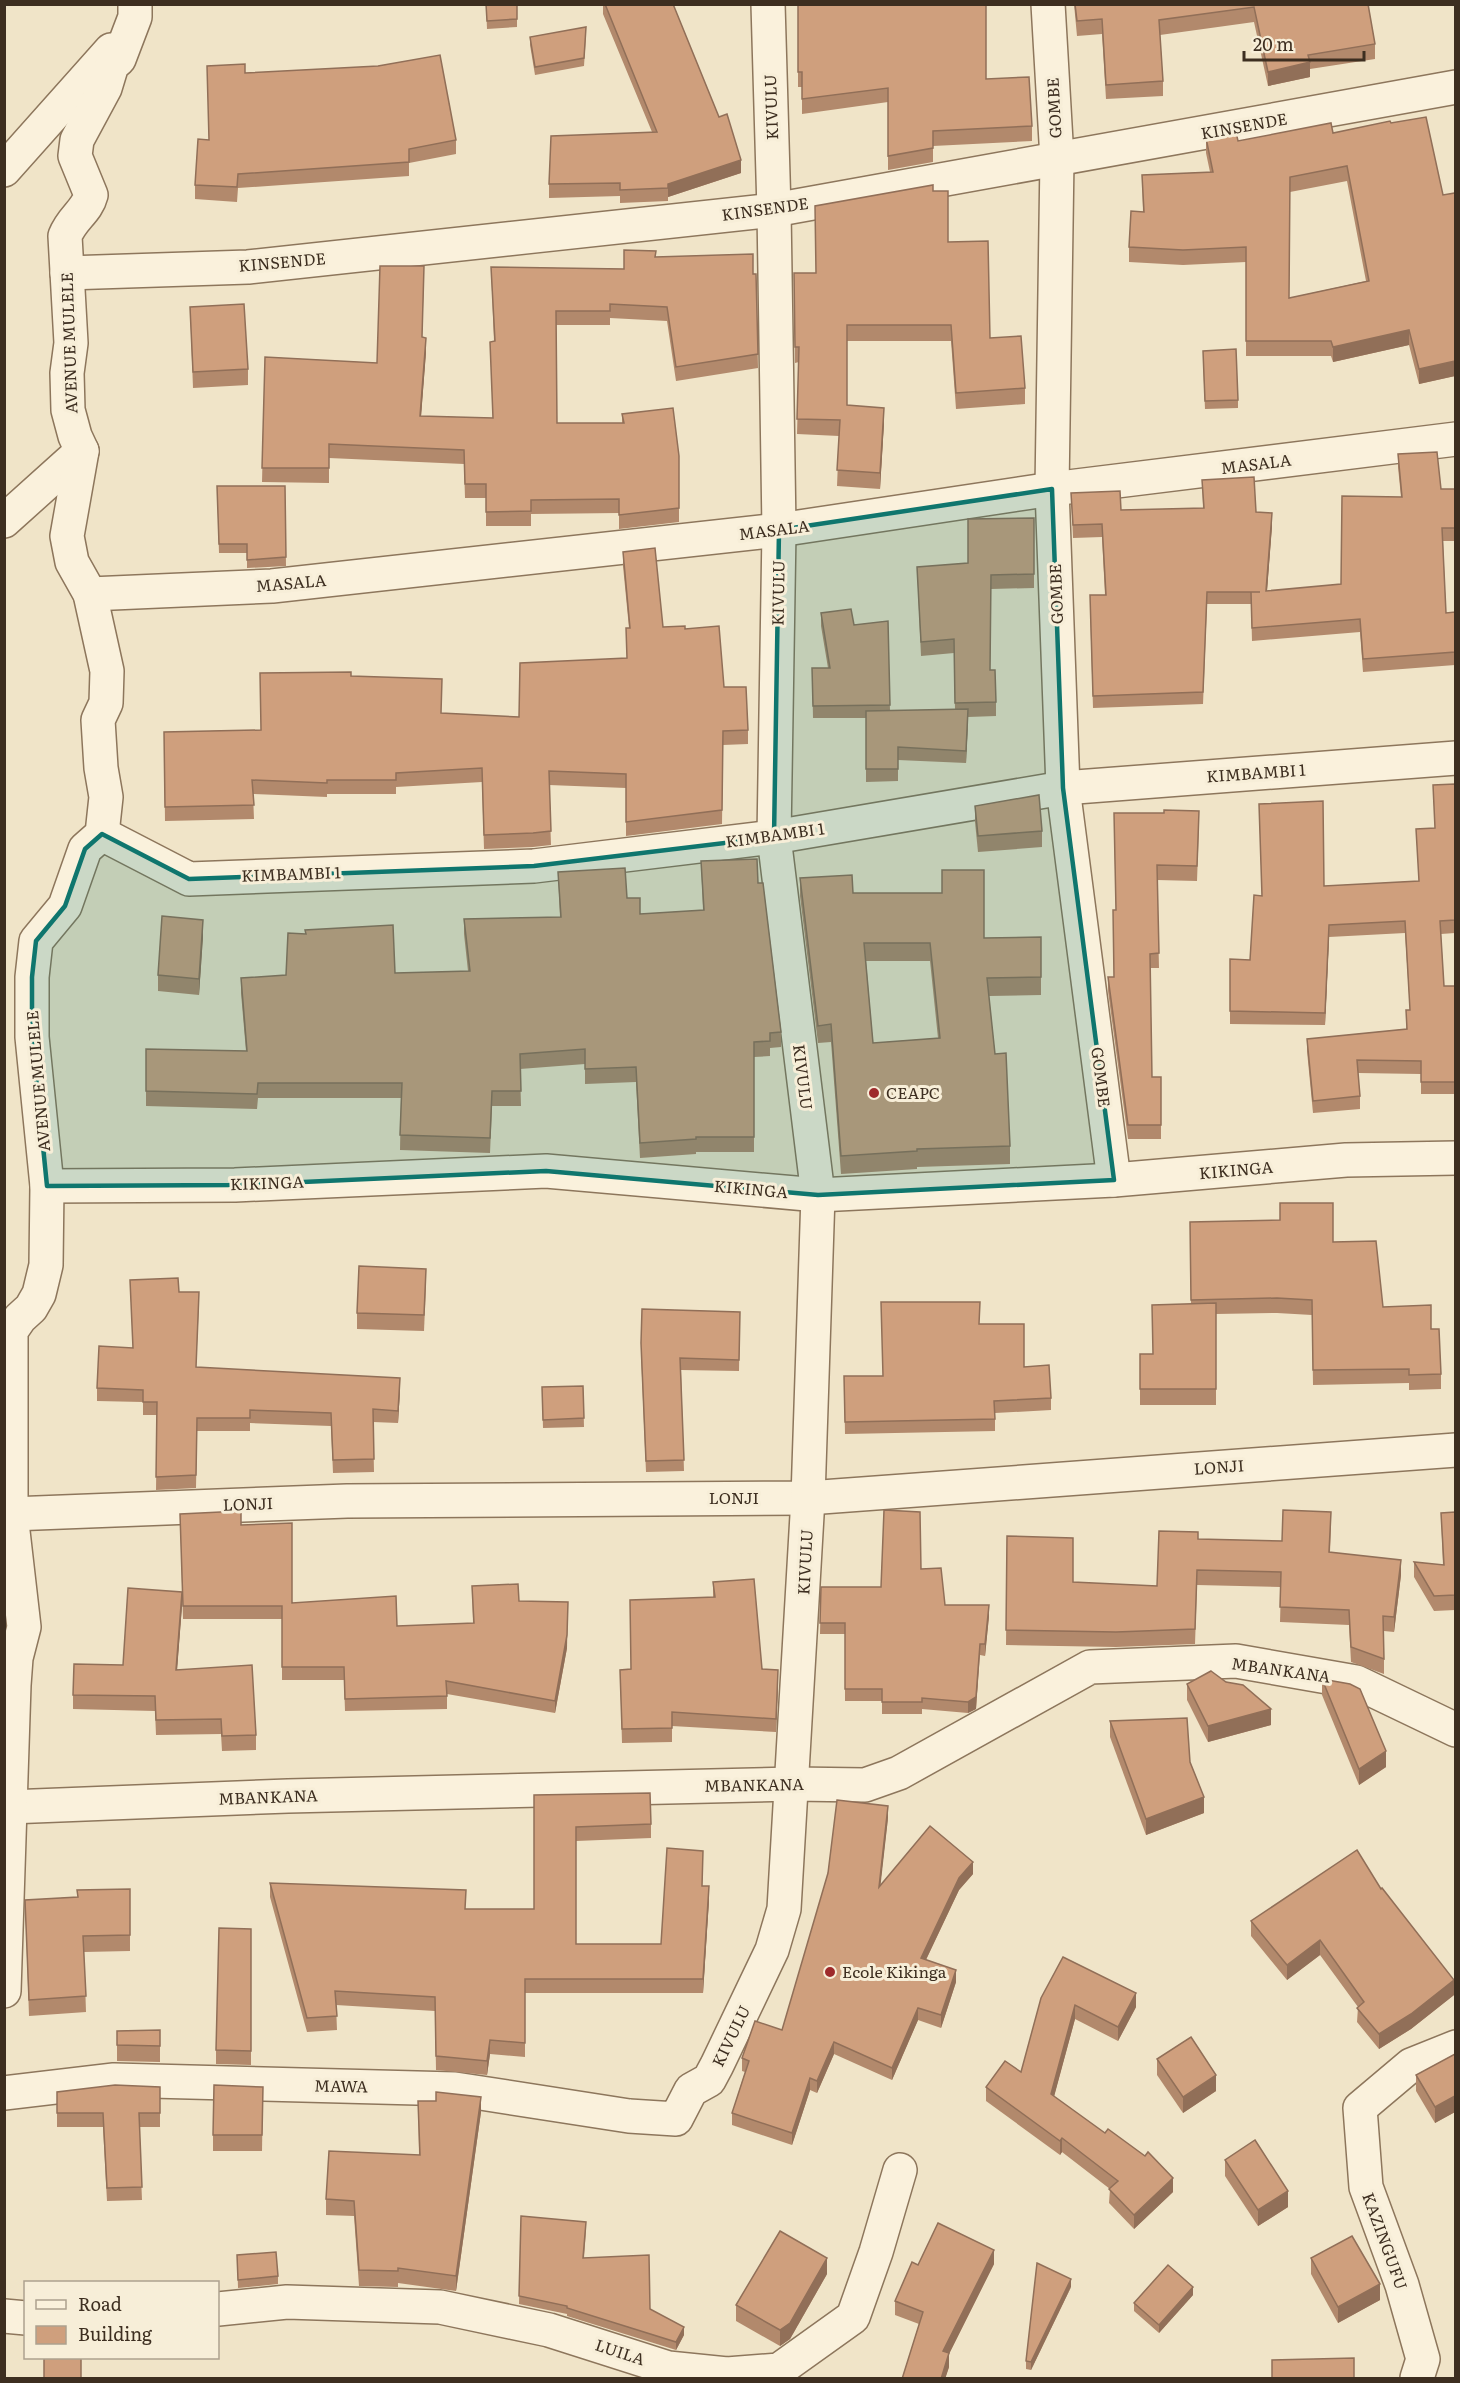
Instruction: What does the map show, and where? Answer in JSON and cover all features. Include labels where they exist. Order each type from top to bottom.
[{"type":"street","name":"KIVULU","points":[[676,2120],[691,2090],[709,2080],[717,2065],[772,1950],[784,1909],[808,1498],[818,1195],[774,837],[779,530],[768,4]]},
{"type":"street","name":"GOMBE","points":[[1048,4],[1057,159],[1052,489],[1063,788],[1114,1180]]},
{"type":"street","points":[[4,170],[131,19]]},
{"type":"street","name":"AVENUE MULELE","points":[[82,451],[68,410],[71,343],[65,236],[69,224],[85,208],[91,195],[75,156],[77,140],[105,88],[131,19]]},
{"type":"street","name":"KINSENDE","points":[[67,273],[248,267],[774,210],[1455,87]]},
{"type":"street","name":"MASALA","points":[[90,594],[272,586],[779,530],[1052,489],[1455,439]]},
{"type":"street","points":[[4,521],[82,451]]},
{"type":"street","points":[[82,451],[67,536],[72,562],[90,594],[107,671],[106,703],[98,720],[101,768],[106,797],[102,834]]},
{"type":"street","name":"KIMBAMBI 1","points":[[102,834],[189,879],[534,866],[774,837],[1063,788],[1455,758]]},
{"type":"street","name":"AVENUE MULELE","points":[[4,1991],[7,1809],[16,1658],[24,1627],[11,1514],[8,1334],[31,1308],[46,1265],[47,1186],[32,1037],[32,977],[36,941],[65,906],[85,849],[102,834]]},
{"type":"street","name":"KIKINGA","points":[[47,1186],[235,1185],[546,1171],[818,1195],[1114,1180],[1346,1160],[1455,1158]]},
{"type":"street","name":"LONJI","points":[[11,1514],[347,1501],[808,1498],[1455,1450]]},
{"type":"street","name":"MBANKANA","points":[[7,1809],[288,1796],[793,1784],[865,1785],[899,1773],[1090,1667],[1236,1661],[1356,1682],[1455,1730]]},
{"type":"street","name":"KAZINGUFU","points":[[1417,2379],[1423,2359],[1402,2285],[1366,2187],[1360,2108],[1412,2065],[1455,2047]]},
{"type":"street","name":"MAWA","points":[[4,2093],[114,2080],[455,2089],[676,2120]]},
{"type":"street","name":"LUILA","points":[[219,2309],[287,2302],[440,2307],[549,2330],[668,2368],[726,2374],[779,2370],[853,2317],[876,2252],[900,2170]]},
{"type":"street","points":[[4,2316],[24,2318]]},
{"type":"highlighted area","points":[[1052,489],[1063,788],[1114,1180],[818,1195],[546,1171],[235,1185],[47,1186],[32,1037],[32,977],[36,941],[65,906],[85,849],[102,834],[189,879],[534,866],[774,837],[779,530]]},
{"type":"building","points":[[486,4],[517,4],[517,19],[487,21]]},
{"type":"building","points":[[605,4],[673,4],[719,117],[727,114],[741,160],[668,184],[668,188],[620,190],[620,183],[549,184],[551,136],[657,132]]},
{"type":"building","points":[[798,4],[986,4],[986,79],[1029,77],[1032,126],[933,131],[933,148],[888,156],[888,88],[802,99],[802,72],[798,72]]},
{"type":"building","points":[[1075,4],[1368,4],[1375,44],[1308,55],[1310,62],[1268,72],[1254,7],[1159,20],[1163,81],[1106,85],[1102,19],[1077,21]]},
{"type":"building","points":[[586,27],[584,58],[535,67],[530,37]]},
{"type":"building","points":[[440,55],[456,140],[409,149],[409,162],[238,174],[237,187],[195,185],[198,139],[209,140],[207,66],[245,64],[245,73],[378,66]]},
{"type":"building","points":[[1426,117],[1443,195],[1455,193],[1455,361],[1419,369],[1409,330],[1333,347],[1331,341],[1246,341],[1246,247],[1183,250],[1129,247],[1131,211],[1144,212],[1142,175],[1213,172],[1206,138],[1236,132],[1238,141],[1331,123],[1333,133],[1390,121],[1391,123]],"holes":[[[1347,166],[1369,281],[1289,298],[1290,177]]]},
{"type":"building","points":[[933,185],[933,191],[948,191],[948,242],[988,241],[990,338],[1021,336],[1025,388],[956,393],[951,325],[847,325],[847,405],[884,408],[880,473],[837,470],[840,420],[797,419],[799,347],[795,347],[794,273],[816,273],[815,206]]},
{"type":"building","points":[[624,250],[656,251],[655,257],[753,254],[753,274],[756,274],[758,354],[676,367],[667,307],[610,304],[610,311],[556,311],[557,423],[624,423],[622,414],[673,408],[679,456],[679,508],[619,515],[619,499],[531,500],[531,511],[486,512],[486,484],[465,484],[464,450],[329,444],[329,468],[262,468],[265,357],[377,363],[380,266],[424,266],[422,337],[426,338],[420,416],[493,418],[490,342],[495,341],[491,267],[624,269]]},
{"type":"building","points":[[244,304],[248,369],[193,372],[190,307]]},
{"type":"building","points":[[1236,349],[1238,400],[1205,401],[1203,351]]},
{"type":"building","points":[[1437,452],[1441,489],[1455,489],[1455,528],[1442,528],[1446,613],[1455,612],[1455,652],[1363,659],[1360,619],[1252,628],[1251,592],[1207,592],[1203,692],[1093,696],[1090,595],[1106,595],[1102,524],[1073,525],[1071,493],[1120,491],[1121,510],[1204,508],[1202,480],[1254,477],[1256,512],[1272,513],[1266,591],[1341,584],[1342,496],[1402,497],[1398,454]]},
{"type":"building","points":[[217,486],[285,486],[286,557],[247,560],[247,544],[219,544]]},
{"type":"building","points":[[1034,518],[1034,574],[991,575],[990,670],[995,670],[996,702],[955,703],[954,639],[921,642],[917,567],[968,563],[968,519]]},
{"type":"building","points":[[655,548],[663,627],[685,626],[685,629],[719,626],[724,687],[746,687],[748,730],[723,731],[722,810],[626,822],[626,774],[549,771],[551,831],[484,835],[482,768],[396,773],[396,780],[327,780],[327,783],[252,780],[254,805],[165,807],[164,732],[261,730],[260,673],[351,672],[351,676],[442,679],[441,713],[519,717],[520,663],[627,658],[626,628],[630,628],[623,552]]},
{"type":"building","points":[[851,609],[854,625],[888,621],[890,705],[813,706],[812,668],[830,668],[821,613]]},
{"type":"building","points":[[968,709],[966,751],[898,747],[898,769],[866,769],[866,711]]},
{"type":"building","points":[[1455,784],[1455,920],[1440,921],[1444,986],[1455,986],[1455,1082],[1421,1082],[1421,1061],[1357,1060],[1360,1096],[1313,1101],[1307,1039],[1407,1029],[1406,1010],[1410,1010],[1405,921],[1329,925],[1325,1013],[1230,1011],[1230,959],[1250,960],[1254,895],[1262,896],[1259,804],[1323,801],[1324,886],[1419,881],[1416,829],[1435,828],[1433,785]]},
{"type":"building","points":[[1039,795],[1042,831],[978,836],[975,806]]},
{"type":"building","points":[[1164,810],[1199,811],[1197,866],[1157,865],[1159,953],[1150,954],[1152,1077],[1161,1077],[1161,1125],[1128,1125],[1108,977],[1114,977],[1113,910],[1116,910],[1114,813],[1164,813]]},
{"type":"building","points":[[757,859],[758,883],[763,883],[781,1032],[770,1033],[770,1041],[754,1042],[754,1137],[696,1137],[696,1139],[640,1143],[636,1067],[585,1069],[585,1049],[520,1054],[521,1091],[492,1091],[490,1138],[400,1135],[402,1083],[258,1083],[257,1094],[146,1091],[146,1049],[247,1051],[241,978],[286,975],[288,933],[306,934],[305,930],[393,925],[395,973],[470,971],[464,919],[561,917],[558,872],[625,868],[627,898],[640,898],[640,914],[704,910],[701,861]]},
{"type":"building","points":[[942,870],[984,870],[984,938],[1041,937],[1041,977],[987,978],[995,1054],[1006,1053],[1010,1146],[917,1149],[917,1151],[841,1156],[831,1024],[818,1026],[800,878],[852,875],[853,893],[942,893]],"holes":[[[864,943],[930,943],[940,1038],[873,1043]]]},
{"type":"building","points":[[162,916],[203,920],[199,979],[158,975]]},
{"type":"building","points":[[1280,1203],[1333,1203],[1333,1242],[1376,1241],[1383,1307],[1431,1305],[1431,1329],[1439,1329],[1441,1374],[1409,1375],[1409,1369],[1313,1370],[1312,1300],[1277,1298],[1191,1300],[1190,1222],[1280,1220]]},
{"type":"building","points":[[359,1266],[426,1269],[424,1315],[357,1313]]},
{"type":"building","points":[[178,1278],[179,1292],[199,1292],[196,1367],[400,1378],[398,1411],[373,1409],[374,1459],[333,1460],[331,1413],[250,1410],[250,1418],[197,1418],[196,1475],[156,1477],[157,1402],[143,1402],[143,1390],[97,1388],[99,1346],[133,1348],[130,1280]]},
{"type":"building","points":[[881,1302],[980,1302],[979,1324],[1024,1324],[1024,1367],[1049,1365],[1051,1398],[994,1401],[995,1419],[845,1422],[844,1376],[883,1376]]},
{"type":"building","points":[[1216,1303],[1216,1389],[1140,1389],[1140,1354],[1153,1354],[1152,1305]]},
{"type":"building","points":[[642,1309],[740,1312],[739,1360],[680,1358],[684,1460],[646,1461],[641,1343]]},
{"type":"building","points":[[583,1386],[584,1418],[543,1420],[542,1387]]},
{"type":"building","points":[[884,1510],[920,1512],[921,1569],[941,1568],[945,1605],[989,1605],[985,1644],[980,1644],[976,1697],[968,1702],[922,1698],[922,1702],[882,1702],[882,1689],[845,1689],[845,1623],[820,1623],[821,1587],[881,1587]]},
{"type":"building","points":[[1283,1510],[1331,1512],[1329,1552],[1401,1560],[1394,1617],[1383,1616],[1384,1659],[1351,1647],[1349,1610],[1280,1607],[1281,1572],[1197,1570],[1195,1629],[1116,1632],[1006,1630],[1007,1536],[1073,1538],[1073,1582],[1157,1586],[1159,1531],[1198,1532],[1198,1539],[1282,1541]]},
{"type":"building","points":[[241,1511],[241,1525],[292,1523],[292,1603],[396,1596],[397,1626],[474,1623],[472,1586],[518,1584],[519,1601],[568,1602],[567,1635],[555,1701],[446,1681],[447,1696],[345,1699],[344,1667],[282,1667],[282,1606],[183,1606],[180,1514]]},
{"type":"building","points":[[1455,1512],[1455,1595],[1434,1596],[1414,1562],[1444,1565],[1441,1513]]},
{"type":"building","points":[[754,1579],[762,1669],[778,1670],[776,1719],[672,1712],[672,1728],[622,1729],[620,1670],[631,1669],[630,1600],[715,1597],[713,1582]]},
{"type":"building","points":[[128,1588],[182,1592],[176,1670],[252,1665],[256,1735],[222,1736],[221,1719],[156,1720],[155,1696],[73,1695],[74,1664],[123,1665]]},
{"type":"building","points":[[1211,1671],[1226,1682],[1243,1685],[1271,1709],[1208,1726],[1187,1684]]},
{"type":"building","points":[[1322,1679],[1350,1684],[1360,1689],[1386,1751],[1359,1769]]},
{"type":"building","points":[[1187,1718],[1190,1762],[1204,1797],[1146,1819],[1110,1721]]},
{"type":"building","points":[[650,1793],[651,1824],[576,1827],[576,1944],[661,1944],[667,1848],[703,1851],[702,1886],[709,1886],[703,1979],[525,1979],[525,2043],[490,2040],[487,2061],[436,2056],[435,1997],[335,1991],[337,2016],[307,2018],[270,1883],[466,1890],[465,1909],[534,1909],[534,1795]]},
{"type":"building","points":[[837,1800],[888,1806],[879,1887],[930,1826],[973,1862],[959,1878],[921,1958],[956,1970],[941,2015],[918,2008],[892,2068],[834,2042],[817,2081],[810,2078],[792,2133],[732,2113],[749,2061],[742,2058],[755,2021],[782,2030],[828,1873]]},
{"type":"building","points":[[1357,1850],[1381,1889],[1454,1980],[1411,2014],[1379,2034],[1357,2008],[1364,2002],[1320,1940],[1287,1965],[1251,1921]]},
{"type":"building","points":[[130,1889],[130,1935],[83,1936],[86,1996],[29,2000],[25,1900],[78,1897],[77,1890]]},
{"type":"building","points":[[219,1928],[251,1929],[251,2051],[216,2050]]},
{"type":"building","points":[[1063,1957],[1136,1993],[1118,2027],[1075,2005],[1051,2094],[1105,2133],[1108,2129],[1145,2156],[1148,2152],[1173,2178],[1134,2215],[1109,2189],[1118,2181],[1062,2138],[1060,2141],[986,2087],[1005,2061],[1021,2072],[1041,1998]]},
{"type":"building","points":[[160,2030],[160,2046],[117,2045],[117,2031]]},
{"type":"building","points":[[1191,2037],[1216,2075],[1183,2097],[1157,2059]]},
{"type":"building","points":[[1455,2054],[1455,2096],[1435,2107],[1416,2075]]},
{"type":"building","points":[[115,2085],[160,2087],[160,2113],[139,2113],[142,2187],[107,2188],[103,2113],[57,2113],[57,2092]]},
{"type":"building","points":[[214,2085],[263,2087],[262,2135],[213,2135]]},
{"type":"building","points":[[436,2092],[481,2097],[456,2276],[398,2268],[398,2271],[359,2270],[354,2201],[326,2199],[329,2151],[420,2155],[418,2101],[436,2101]]},
{"type":"building","points":[[1255,2140],[1288,2191],[1258,2210],[1225,2160]]},
{"type":"building","points":[[521,2216],[586,2222],[583,2258],[649,2255],[650,2309],[684,2327],[676,2342],[567,2308],[567,2306],[519,2296]]},
{"type":"building","points":[[938,2223],[994,2250],[943,2351],[949,2353],[941,2379],[902,2379],[923,2312],[895,2301],[912,2262],[918,2265]]},
{"type":"building","points":[[780,2231],[827,2258],[790,2323],[780,2330],[736,2305]]},
{"type":"building","points":[[1352,2236],[1380,2284],[1338,2307],[1311,2258]]},
{"type":"building","points":[[276,2252],[278,2276],[238,2280],[237,2255]]},
{"type":"building","points":[[1037,2263],[1071,2279],[1031,2362],[1026,2361]]},
{"type":"building","points":[[1168,2265],[1193,2287],[1159,2325],[1134,2303]]},
{"type":"building","points":[[1354,2358],[1354,2379],[1272,2379],[1272,2360]]},
{"type":"building","points":[[44,2359],[81,2359],[81,2379],[44,2379]]},
{"type":"place","name":"CEAPC","points":[[874,1093]]},
{"type":"place","name":"Ecole Kikinga","points":[[830,1972]]}]
